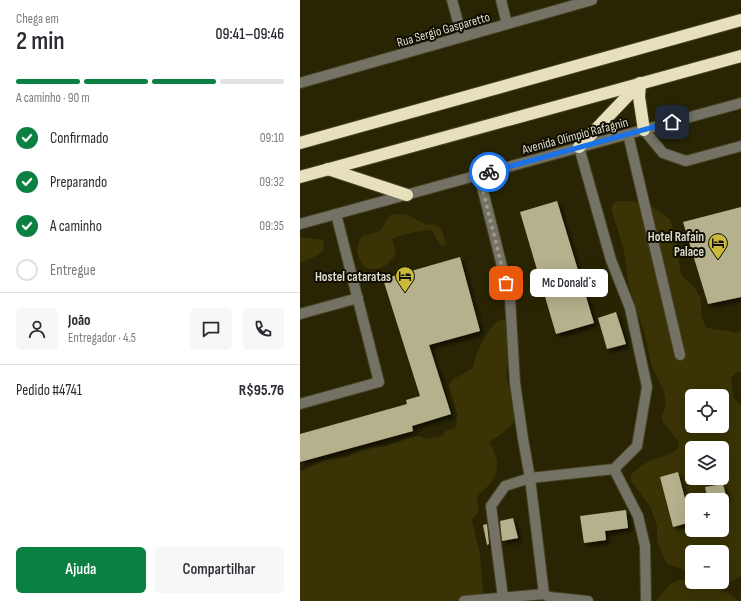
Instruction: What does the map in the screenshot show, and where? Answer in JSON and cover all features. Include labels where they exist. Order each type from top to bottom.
[{"type":"highway","points":[[300,143],[741,20]]},
{"type":"highway","points":[[300,177],[741,56]]},
{"type":"highway","points":[[640,84],[639,97],[644,130]]},
{"type":"highway","points":[[579,147],[640,84]]},
{"type":"highway","points":[[328,169],[407,195]]},
{"type":"street","points":[[452,0],[462,37]]},
{"type":"street","points":[[501,0],[507,24]]},
{"type":"street","name":"Rua Sergio Gasparetto","points":[[300,83],[592,0]]},
{"type":"street","name":"Avenida Olímpio Rafagnin","points":[[300,224],[741,103]]},
{"type":"street","points":[[644,130],[663,153],[686,160],[741,146]]},
{"type":"street","points":[[628,134],[680,355]]},
{"type":"street","points":[[503,597],[491,506],[505,486],[530,478],[614,469],[637,446],[647,387],[630,308],[611,260],[579,147]]},
{"type":"street","points":[[479,175],[510,298],[516,383],[523,439],[530,478],[544,594]]},
{"type":"street","points":[[300,404],[379,382],[336,214]]},
{"type":"street","points":[[300,314],[358,298]]},
{"type":"street","points":[[614,469],[638,516],[645,546],[646,601]]},
{"type":"street","points":[[464,601],[544,594],[549,597],[588,601]]},
{"type":"shaded area","points":[[617,201],[630,201],[649,205],[670,219],[674,231],[681,275],[694,287],[701,298],[701,316],[706,327],[736,333],[741,332],[741,371],[735,373],[731,378],[733,397],[741,406],[741,576],[730,582],[729,545],[685,545],[685,570],[666,563],[657,541],[657,526],[650,506],[631,481],[631,475],[641,466],[652,460],[670,454],[679,447],[678,441],[663,422],[662,417],[666,405],[664,392],[651,364],[646,339],[629,286],[624,251],[612,211],[612,205]]},
{"type":"shaded area","points":[[390,215],[408,215],[426,225],[432,224],[438,226],[442,230],[446,244],[443,246],[440,244],[432,231],[429,230],[405,234],[392,239],[396,253],[388,263],[380,268],[372,269],[366,267],[360,261],[357,254],[358,245],[362,236],[380,231]]},
{"type":"shaded area","points":[[300,237],[323,240],[324,250],[316,256],[300,263]]},
{"type":"shaded area","points":[[503,319],[508,323],[510,357],[506,374],[514,401],[516,416],[510,427],[489,442],[497,459],[497,470],[492,481],[477,498],[479,511],[472,520],[480,555],[484,601],[300,601],[300,471],[323,460],[346,457],[356,451],[386,446],[414,436],[420,436],[425,439],[442,436],[446,431],[456,427],[457,414],[449,385],[452,380],[473,368],[480,347],[488,333],[493,326]]},
{"type":"shaded area","points":[[681,579],[685,580],[685,589],[721,589],[740,601],[656,601],[670,584]]},
{"type":"building","points":[[557,201],[594,323],[556,334],[520,212]]},
{"type":"building","name":"Hotel Rafain Palace","points":[[741,207],[741,297],[708,304],[683,222]]},
{"type":"building","points":[[460,257],[480,331],[429,345],[451,414],[412,426],[413,431],[300,462],[300,434],[407,404],[406,400],[420,396],[383,279]]},
{"type":"building","points":[[616,312],[626,344],[607,349],[598,318]]},
{"type":"building","points":[[678,472],[685,499],[685,524],[673,527],[660,477]]},
{"type":"building","points":[[723,485],[725,493],[706,493],[705,487]]},
{"type":"building","points":[[626,510],[628,528],[605,531],[606,540],[584,543],[580,516]]},
{"type":"building","points":[[513,518],[518,538],[502,541],[500,521]]},
{"type":"building","points":[[487,524],[489,544],[487,545],[483,525]]},
{"type":"way so far","points":[[489,172],[479,175],[506,283]]},
{"type":"place","name":"Hotel Rafain Palace","points":[[718,260]]},
{"type":"place","name":"Mc Donald´s","points":[[506,283]]},
{"type":"place","name":"Hostel cataratas","points":[[405,293]]},
{"type":"route","points":[[489,172],[672,122]]}]
